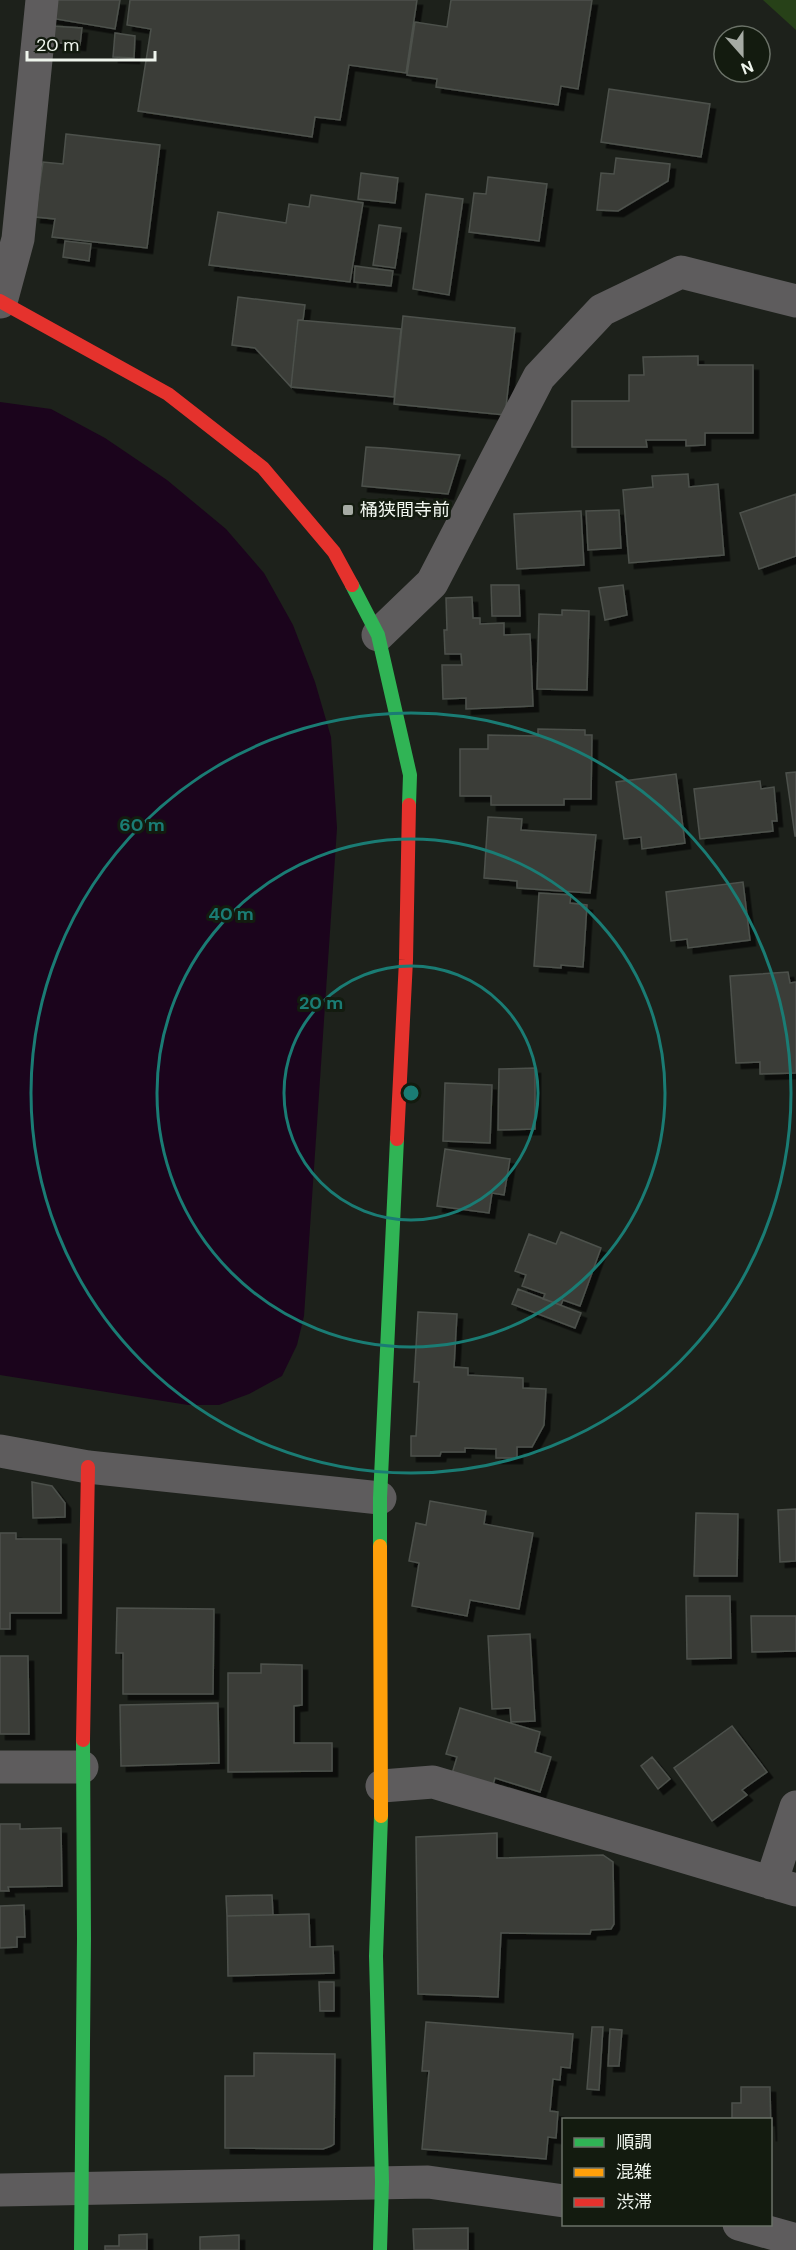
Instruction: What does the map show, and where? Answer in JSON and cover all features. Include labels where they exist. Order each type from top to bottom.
[{"type":"street","points":[[42,0],[18,239],[1,302],[168,394],[263,468],[334,552],[378,635],[410,775],[406,960],[380,1498],[382,1786],[376,1956],[382,2182],[380,2250]]},
{"type":"street","points":[[378,635],[432,583],[539,377],[602,310],[681,272],[796,301]]},
{"type":"street","points":[[0,1451],[88,1467],[380,1498]]},
{"type":"street","points":[[81,2250],[84,1950],[82,1767],[88,1467]]},
{"type":"street","points":[[0,1767],[82,1767]]},
{"type":"street","points":[[382,1786],[433,1782],[783,1886],[796,1807]]},
{"type":"street","points":[[0,2190],[428,2182],[562,2201]]},
{"type":"street","points":[[746,2226],[796,2240]]},
{"type":"green space","points":[[763,0],[796,0],[796,30]]},
{"type":"shaded area","points":[[0,402],[51,409],[105,438],[167,480],[226,529],[264,573],[293,625],[315,682],[331,737],[337,828],[304,1316],[297,1345],[282,1376],[249,1394],[219,1405],[188,1405],[0,1375]]},
{"type":"building","points":[[53,0],[120,0],[115,29],[50,18]]},
{"type":"building","points":[[130,0],[417,0],[406,73],[349,65],[340,120],[315,117],[312,137],[138,111],[151,29],[127,25]]},
{"type":"building","points":[[451,0],[592,0],[578,89],[561,86],[558,105],[436,87],[437,79],[407,75],[415,22],[447,27]]},
{"type":"building","points":[[52,26],[82,28],[80,45],[50,42]]},
{"type":"building","points":[[115,33],[135,36],[134,58],[113,57]]},
{"type":"building","points":[[609,89],[710,104],[701,157],[601,142]]},
{"type":"building","points":[[66,134],[160,145],[147,248],[52,237],[55,219],[35,217],[43,162],[63,164]]},
{"type":"building","points":[[616,158],[670,164],[668,181],[618,211],[597,210],[601,173],[614,174]]},
{"type":"building","points":[[361,173],[398,178],[395,203],[358,199]]},
{"type":"building","points":[[488,177],[547,184],[539,241],[469,232],[474,193],[486,194]]},
{"type":"building","points":[[426,194],[463,199],[449,295],[413,289]]},
{"type":"building","points":[[311,195],[363,203],[350,282],[209,265],[218,212],[286,223],[289,204],[309,207]]},
{"type":"building","points":[[379,225],[401,228],[395,268],[373,265]]},
{"type":"building","points":[[65,241],[91,244],[89,261],[63,257]]},
{"type":"building","points":[[355,266],[393,271],[391,286],[354,282]]},
{"type":"building","points":[[238,297],[305,305],[303,320],[298,320],[291,387],[255,348],[232,345]]},
{"type":"building","points":[[403,316],[515,328],[505,415],[394,404]]},
{"type":"building","points":[[298,320],[401,329],[394,397],[291,387]]},
{"type":"building","points":[[698,356],[698,365],[753,365],[753,433],[705,433],[705,445],[686,446],[686,440],[646,440],[647,447],[572,447],[572,401],[629,401],[629,375],[644,375],[643,357]]},
{"type":"building","points":[[366,447],[460,455],[448,494],[362,486]]},
{"type":"building","points":[[688,474],[689,487],[718,484],[724,555],[629,563],[623,490],[653,487],[652,476]]},
{"type":"building","points":[[796,494],[796,556],[759,569],[740,513]]},
{"type":"building","points":[[619,510],[621,548],[588,550],[586,511]]},
{"type":"building","points":[[581,511],[584,565],[517,569],[514,514]]},
{"type":"building","points":[[491,585],[519,585],[520,616],[492,616]]},
{"type":"building","points":[[623,585],[627,615],[605,620],[599,588]]},
{"type":"building","points":[[472,597],[473,618],[480,618],[480,624],[504,623],[504,635],[530,634],[533,706],[466,709],[466,698],[443,699],[442,665],[462,665],[461,654],[445,654],[446,598]]},
{"type":"building","points":[[562,610],[589,611],[587,690],[537,689],[539,614],[562,615]]},
{"type":"building","points":[[538,729],[585,730],[585,735],[592,735],[591,799],[564,799],[564,805],[491,805],[491,796],[460,796],[460,749],[488,749],[488,735],[538,736]]},
{"type":"building","points":[[796,772],[796,836],[795,836],[786,773]]},
{"type":"building","points":[[676,774],[685,843],[642,849],[641,837],[624,839],[616,782]]},
{"type":"building","points":[[760,781],[761,789],[774,787],[777,821],[772,821],[773,831],[700,839],[694,789]]},
{"type":"building","points":[[488,817],[522,819],[521,830],[596,835],[590,893],[517,888],[517,881],[484,878]]},
{"type":"building","points":[[743,882],[750,940],[688,948],[687,939],[671,941],[666,892]]},
{"type":"building","points":[[539,893],[571,895],[570,903],[587,905],[583,967],[534,966]]},
{"type":"building","points":[[788,972],[790,983],[796,982],[796,1073],[760,1074],[760,1062],[736,1063],[730,976]]},
{"type":"building","points":[[535,1068],[535,1129],[498,1130],[499,1069]]},
{"type":"building","points":[[445,1083],[492,1085],[490,1143],[443,1141]]},
{"type":"building","points":[[445,1149],[510,1159],[504,1195],[492,1193],[489,1213],[437,1206]]},
{"type":"building","points":[[561,1232],[601,1248],[580,1306],[563,1300],[561,1305],[543,1299],[545,1294],[522,1286],[526,1275],[515,1271],[529,1234],[556,1244]]},
{"type":"building","points":[[518,1289],[581,1313],[575,1328],[512,1304]]},
{"type":"building","points":[[418,1312],[457,1314],[454,1367],[468,1368],[468,1375],[523,1378],[523,1388],[546,1389],[544,1425],[532,1447],[517,1447],[517,1458],[496,1458],[496,1449],[465,1448],[465,1452],[441,1452],[440,1456],[411,1456],[411,1436],[416,1436],[419,1382],[414,1382]]},
{"type":"building","points":[[32,1482],[52,1486],[65,1503],[65,1517],[33,1518]]},
{"type":"building","points":[[430,1501],[486,1511],[484,1524],[533,1533],[519,1609],[470,1600],[467,1616],[412,1606],[419,1563],[409,1561],[416,1523],[426,1525]]},
{"type":"building","points":[[796,1509],[796,1561],[780,1562],[778,1510]]},
{"type":"building","points":[[696,1513],[738,1514],[737,1576],[694,1576]]},
{"type":"building","points":[[0,1533],[16,1533],[16,1539],[61,1539],[61,1613],[10,1613],[10,1629],[0,1629]]},
{"type":"building","points":[[686,1596],[730,1596],[731,1658],[687,1659]]},
{"type":"building","points":[[117,1608],[214,1609],[213,1694],[123,1694],[123,1653],[116,1653]]},
{"type":"building","points":[[751,1616],[796,1616],[796,1651],[752,1652]]},
{"type":"building","points":[[530,1634],[535,1721],[511,1722],[510,1708],[492,1709],[488,1636]]},
{"type":"building","points":[[0,1656],[28,1656],[29,1734],[0,1734]]},
{"type":"building","points":[[261,1664],[302,1665],[302,1705],[294,1706],[294,1743],[332,1743],[332,1771],[228,1772],[228,1673],[261,1673]]},
{"type":"building","points":[[218,1703],[219,1763],[121,1766],[120,1705]]},
{"type":"building","points":[[460,1708],[540,1732],[535,1752],[551,1757],[540,1792],[495,1778],[493,1785],[451,1777],[457,1757],[446,1754]]},
{"type":"building","points":[[732,1726],[767,1772],[742,1790],[747,1795],[712,1821],[674,1768]]},
{"type":"building","points":[[652,1757],[670,1779],[658,1789],[641,1766]]},
{"type":"building","points":[[0,1824],[20,1824],[20,1829],[61,1828],[62,1886],[8,1887],[9,1891],[0,1891]]},
{"type":"building","points":[[497,1833],[497,1858],[603,1855],[613,1862],[614,1924],[611,1929],[591,1930],[590,1934],[501,1933],[498,1997],[418,1994],[416,1837]]},
{"type":"building","points":[[272,1895],[273,1915],[227,1916],[226,1896]]},
{"type":"building","points":[[24,1905],[25,1937],[17,1937],[17,1947],[0,1948],[0,1906]]},
{"type":"building","points":[[309,1914],[310,1947],[333,1946],[334,1973],[228,1976],[227,1916]]},
{"type":"building","points":[[319,1982],[334,1982],[334,2011],[320,2011]]},
{"type":"building","points":[[426,2022],[573,2034],[570,2068],[561,2067],[560,2080],[553,2079],[550,2111],[558,2112],[556,2138],[548,2137],[546,2159],[422,2149],[429,2071],[422,2071]]},
{"type":"building","points":[[592,2027],[603,2027],[599,2090],[587,2089]]},
{"type":"building","points":[[610,2029],[622,2030],[619,2066],[608,2066]]},
{"type":"building","points":[[254,2053],[335,2054],[334,2144],[323,2149],[225,2148],[225,2076],[254,2076]]},
{"type":"building","points":[[741,2087],[770,2087],[771,2118],[732,2118],[732,2103],[741,2103]]},
{"type":"building","points":[[468,2228],[468,2250],[414,2250],[413,2229]]},
{"type":"building","points":[[147,2234],[147,2250],[105,2250],[105,2246],[119,2246],[119,2235]]},
{"type":"building","points":[[239,2235],[239,2250],[200,2250],[200,2237]]},
{"type":"traffic: fast","points":[[352,585],[378,635],[410,775],[409,805]]},
{"type":"traffic: fast","points":[[380,1546],[380,1498],[397,1139]]},
{"type":"traffic: fast","points":[[81,2250],[83,1740]]},
{"type":"traffic: fast","points":[[380,2250],[382,2182],[376,1956],[381,1816]]},
{"type":"traffic: slow","points":[[380,1546],[381,1816]]},
{"type":"traffic: jam","points":[[0,301],[168,394],[263,468],[334,552],[352,585]]},
{"type":"traffic: jam","points":[[397,1139],[406,960],[409,805]]},
{"type":"traffic: jam","points":[[83,1740],[88,1467]]},
{"type":"place","name":"桶狭間寺前","points":[[348,510]]}]
